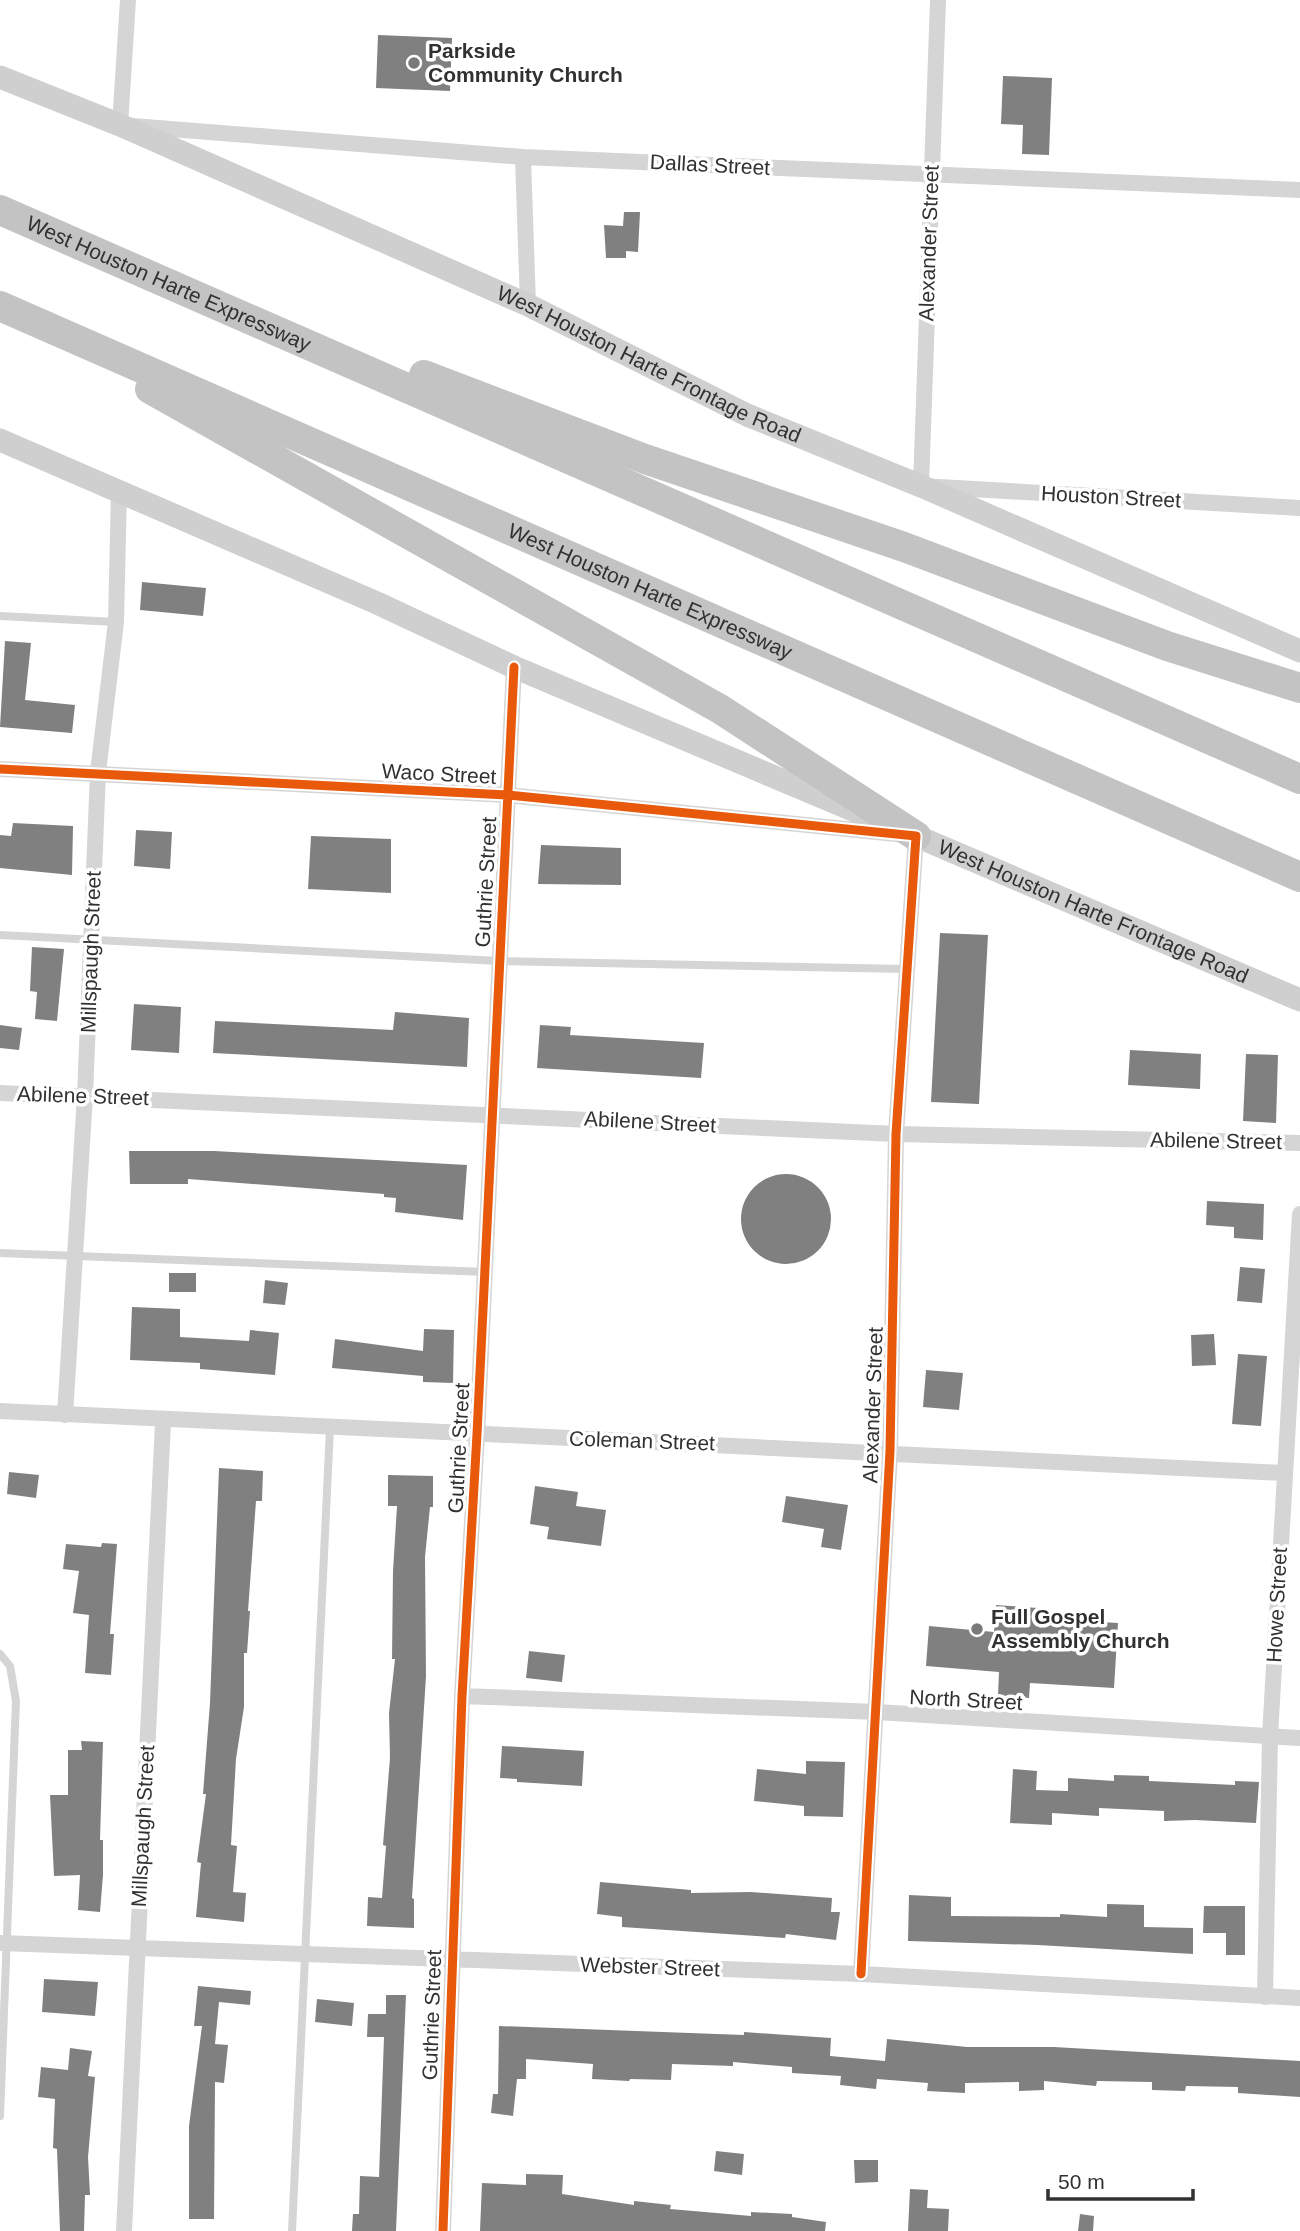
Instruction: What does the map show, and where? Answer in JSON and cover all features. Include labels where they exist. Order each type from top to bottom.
[{"type":"highway","name":"West Houston Harte Expressway","points":[[0,210],[1300,779]]},
{"type":"highway","points":[[105,254],[645,458],[904,547],[1167,646],[1300,688]]},
{"type":"highway","name":"West Houston Harte Expressway","points":[[6,308],[1300,877]]},
{"type":"highway","points":[[6,308],[356,507],[720,709],[916,836]]},
{"type":"main road","name":"West Houston Harte Frontage Road","points":[[0,77],[120,125],[528,305],[747,415],[921,486],[1300,652]]},
{"type":"main road","name":"West Houston Harte Frontage Road","points":[[0,440],[118,489],[514,667],[1300,1000]]},
{"type":"street","points":[[120,125],[128,0]]},
{"type":"street","name":"Alexander Street","points":[[921,486],[938,0]]},
{"type":"street","name":"Dallas Street","points":[[120,125],[523,156],[931,176],[1300,190]]},
{"type":"street","points":[[523,156],[528,305]]},
{"type":"street","points":[[0,453],[30,454]]},
{"type":"street","name":"Houston Street","points":[[921,486],[1300,508]]},
{"type":"street","name":"Millspaugh Street","points":[[65,1415],[85,1096],[98,772],[116,622],[118,489]]},
{"type":"street","name":"Guthrie Street","points":[[443,2231],[462,1696],[514,667]]},
{"type":"street","name":"Waco Street","points":[[0,769],[507,795],[916,836]]},
{"type":"street","name":"Alexander Street","points":[[861,1973],[890,1451],[896,1134],[916,836]]},
{"type":"street","name":"Abilene Street","points":[[0,1093],[896,1134],[1300,1143]]},
{"type":"street","name":"Howe Street","points":[[1265,1997],[1270,1736],[1300,1214]]},
{"type":"street","name":"Coleman Street","points":[[0,1412],[163,1422],[890,1451],[1284,1473]]},
{"type":"street","name":"Millspaugh Street","points":[[124,2231],[163,1422]]},
{"type":"street","name":"North Street","points":[[462,1696],[877,1712],[1300,1738]]},
{"type":"street","name":"Webster Street","points":[[4,1944],[861,1973],[1300,1998]]},
{"type":"lane","points":[[0,616],[116,622]]},
{"type":"lane","points":[[0,935],[499,961],[907,969]]},
{"type":"lane","points":[[0,1253],[485,1272]]},
{"type":"lane","points":[[292,2231],[330,1428]]},
{"type":"lane","points":[[0,1654],[10,1666],[16,1701],[4,1944],[0,2116]]},
{"type":"building","name":"Parkside Community Church","points":[[378,35],[452,38],[450,91],[376,88]]},
{"type":"building","points":[[1003,76],[1052,78],[1049,155],[1022,154],[1023,125],[1001,124]]},
{"type":"building","points":[[624,212],[640,212],[638,252],[626,251],[626,258],[606,258],[604,225],[623,226]]},
{"type":"building","points":[[142,582],[206,588],[203,616],[140,610]]},
{"type":"building","points":[[5,641],[31,643],[25,700],[75,705],[72,733],[0,727]]},
{"type":"building","points":[[13,823],[73,826],[72,875],[0,868],[0,835],[11,836]]},
{"type":"building","points":[[136,830],[172,832],[170,869],[134,866]]},
{"type":"building","points":[[311,836],[391,839],[391,893],[308,889]]},
{"type":"building","points":[[541,845],[621,848],[621,885],[538,884]]},
{"type":"building","points":[[940,933],[988,935],[979,1104],[931,1102]]},
{"type":"building","points":[[32,947],[64,949],[57,1021],[35,1019],[37,992],[30,991]]},
{"type":"building","points":[[134,1004],[181,1007],[179,1053],[131,1050]]},
{"type":"building","points":[[395,1012],[469,1018],[467,1067],[213,1053],[215,1021],[393,1030]]},
{"type":"building","points":[[0,1025],[22,1028],[19,1050],[0,1048]]},
{"type":"building","points":[[540,1025],[571,1027],[570,1035],[704,1043],[701,1078],[537,1068]]},
{"type":"building","points":[[1130,1050],[1201,1054],[1200,1089],[1128,1085]]},
{"type":"building","points":[[1246,1054],[1278,1055],[1276,1123],[1243,1121]]},
{"type":"building","points":[[129,1151],[214,1151],[467,1165],[463,1220],[395,1212],[396,1198],[384,1197],[384,1194],[188,1179],[188,1184],[130,1184]]},
{"type":"building","points":[[777,1174],[795,1174],[811,1181],[824,1194],[831,1210],[831,1228],[824,1244],[811,1257],[795,1264],[777,1264],[761,1257],[748,1244],[741,1228],[741,1210],[748,1194],[761,1181]]},
{"type":"building","points":[[1207,1201],[1264,1204],[1263,1240],[1234,1238],[1234,1227],[1206,1225]]},
{"type":"building","points":[[1240,1267],[1265,1269],[1262,1303],[1237,1301]]},
{"type":"building","points":[[169,1273],[196,1273],[196,1292],[169,1292]]},
{"type":"building","points":[[265,1280],[288,1283],[285,1305],[263,1303]]},
{"type":"building","points":[[132,1307],[180,1309],[180,1337],[249,1341],[250,1330],[279,1333],[275,1375],[200,1369],[200,1363],[130,1360]]},
{"type":"building","points":[[424,1329],[454,1330],[453,1383],[423,1382],[423,1376],[332,1368],[335,1339],[423,1351]]},
{"type":"building","points":[[1214,1334],[1216,1365],[1192,1366],[1191,1335]]},
{"type":"building","points":[[1238,1354],[1267,1356],[1261,1426],[1232,1424]]},
{"type":"building","points":[[926,1370],[963,1373],[959,1410],[923,1407]]},
{"type":"building","points":[[219,1468],[263,1471],[262,1501],[256,1501],[247,1653],[244,1653],[244,1707],[236,1759],[231,1845],[237,1846],[233,1892],[246,1893],[244,1922],[196,1917],[201,1863],[197,1862],[206,1794],[203,1794],[210,1703]]},
{"type":"building","points":[[9,1472],[39,1475],[36,1498],[7,1494]]},
{"type":"building","points":[[388,1475],[433,1476],[433,1507],[430,1507],[425,1557],[426,1676],[412,1898],[414,1928],[367,1926],[368,1897],[382,1898],[390,1758],[389,1713],[395,1659],[392,1659],[393,1571],[397,1506],[388,1506]]},
{"type":"building","points":[[535,1486],[578,1492],[576,1506],[606,1510],[601,1546],[547,1539],[549,1527],[530,1524]]},
{"type":"building","points":[[786,1496],[848,1505],[841,1550],[821,1547],[824,1529],[782,1522]]},
{"type":"building","points":[[102,1543],[117,1544],[110,1634],[114,1634],[111,1675],[85,1673],[89,1615],[73,1613],[79,1571],[63,1569],[66,1544],[101,1547]]},
{"type":"building","points":[[996,1605],[1038,1608],[1037,1618],[1118,1623],[1114,1688],[1030,1683],[1029,1698],[998,1695],[999,1672],[926,1666],[929,1626],[994,1632]]},
{"type":"building","points":[[529,1651],[565,1655],[562,1682],[526,1678]]},
{"type":"building","points":[[81,1741],[103,1742],[100,1840],[103,1840],[103,1875],[100,1912],[78,1910],[80,1875],[54,1876],[50,1795],[68,1795],[68,1750],[82,1750]]},
{"type":"building","points":[[502,1746],[584,1751],[582,1786],[517,1782],[517,1779],[500,1778]]},
{"type":"building","points":[[806,1761],[845,1762],[843,1817],[804,1816],[804,1806],[754,1801],[757,1769],[806,1774]]},
{"type":"building","points":[[1013,1769],[1037,1771],[1036,1790],[1068,1791],[1068,1778],[1114,1781],[1114,1775],[1149,1776],[1149,1781],[1235,1785],[1235,1781],[1259,1782],[1256,1823],[1164,1821],[1164,1811],[1099,1808],[1099,1816],[1052,1813],[1052,1825],[1010,1823]]},
{"type":"building","points":[[600,1882],[691,1890],[691,1893],[751,1892],[832,1898],[831,1912],[840,1912],[836,1940],[786,1934],[785,1938],[622,1927],[622,1917],[597,1914]]},
{"type":"building","points":[[909,1895],[951,1897],[951,1916],[1060,1917],[1060,1914],[1107,1917],[1107,1904],[1144,1905],[1144,1927],[1193,1928],[1193,1954],[908,1941]]},
{"type":"building","points":[[1204,1906],[1245,1906],[1245,1955],[1226,1955],[1226,1933],[1203,1933]]},
{"type":"building","points":[[44,1979],[98,1982],[95,2016],[42,2012]]},
{"type":"building","points":[[198,1986],[251,1991],[250,2005],[219,2002],[215,2044],[228,2045],[224,2083],[215,2082],[214,2219],[189,2219],[189,2126],[202,2026],[194,2026]]},
{"type":"building","points":[[386,1995],[406,1995],[396,2231],[352,2231],[353,2214],[359,2214],[360,2176],[379,2177],[384,2037],[367,2037],[368,2014],[386,2014]]},
{"type":"building","points":[[317,1999],[354,2003],[352,2026],[315,2022]]},
{"type":"building","points":[[499,2026],[744,2035],[744,2032],[831,2038],[830,2056],[885,2061],[887,2039],[967,2047],[1054,2047],[1300,2061],[1300,2097],[1238,2093],[1238,2087],[1186,2086],[1185,2091],[1152,2090],[1152,2082],[1097,2081],[1096,2086],[1044,2081],[1044,2090],[1019,2091],[1019,2082],[965,2083],[965,2093],[927,2091],[928,2083],[877,2079],[876,2089],[840,2085],[841,2076],[792,2073],[792,2067],[733,2062],[733,2066],[672,2064],[671,2080],[629,2081],[592,2079],[593,2064],[526,2059],[526,2079],[517,2079],[513,2116],[491,2113],[493,2094],[498,2094]]},
{"type":"building","points":[[70,2048],[92,2051],[88,2076],[95,2077],[88,2157],[90,2195],[85,2195],[84,2231],[60,2231],[57,2149],[53,2148],[55,2099],[38,2097],[41,2067],[68,2070]]},
{"type":"building","points":[[716,2151],[744,2154],[742,2175],[714,2171]]},
{"type":"building","points":[[854,2160],[878,2160],[878,2182],[855,2183]]},
{"type":"building","points":[[526,2174],[563,2175],[562,2194],[634,2205],[634,2201],[671,2205],[670,2209],[751,2216],[751,2212],[792,2214],[792,2217],[826,2222],[825,2231],[480,2231],[482,2183],[526,2185]]},
{"type":"building","points":[[910,2189],[928,2190],[927,2208],[949,2209],[948,2231],[908,2231]]},
{"type":"building","points":[[1080,2214],[1094,2216],[1093,2231],[1078,2231]]},
{"type":"cycle path","points":[[443,2231],[462,1696],[514,667]]},
{"type":"cycle path","points":[[0,769],[507,795],[916,836],[896,1134],[890,1451],[861,1974]]},
{"type":"place","name":"Parkside Community Church","points":[[414,63]]},
{"type":"place","name":"Full Gospel Assembly Church","points":[[977,1629]]}]
